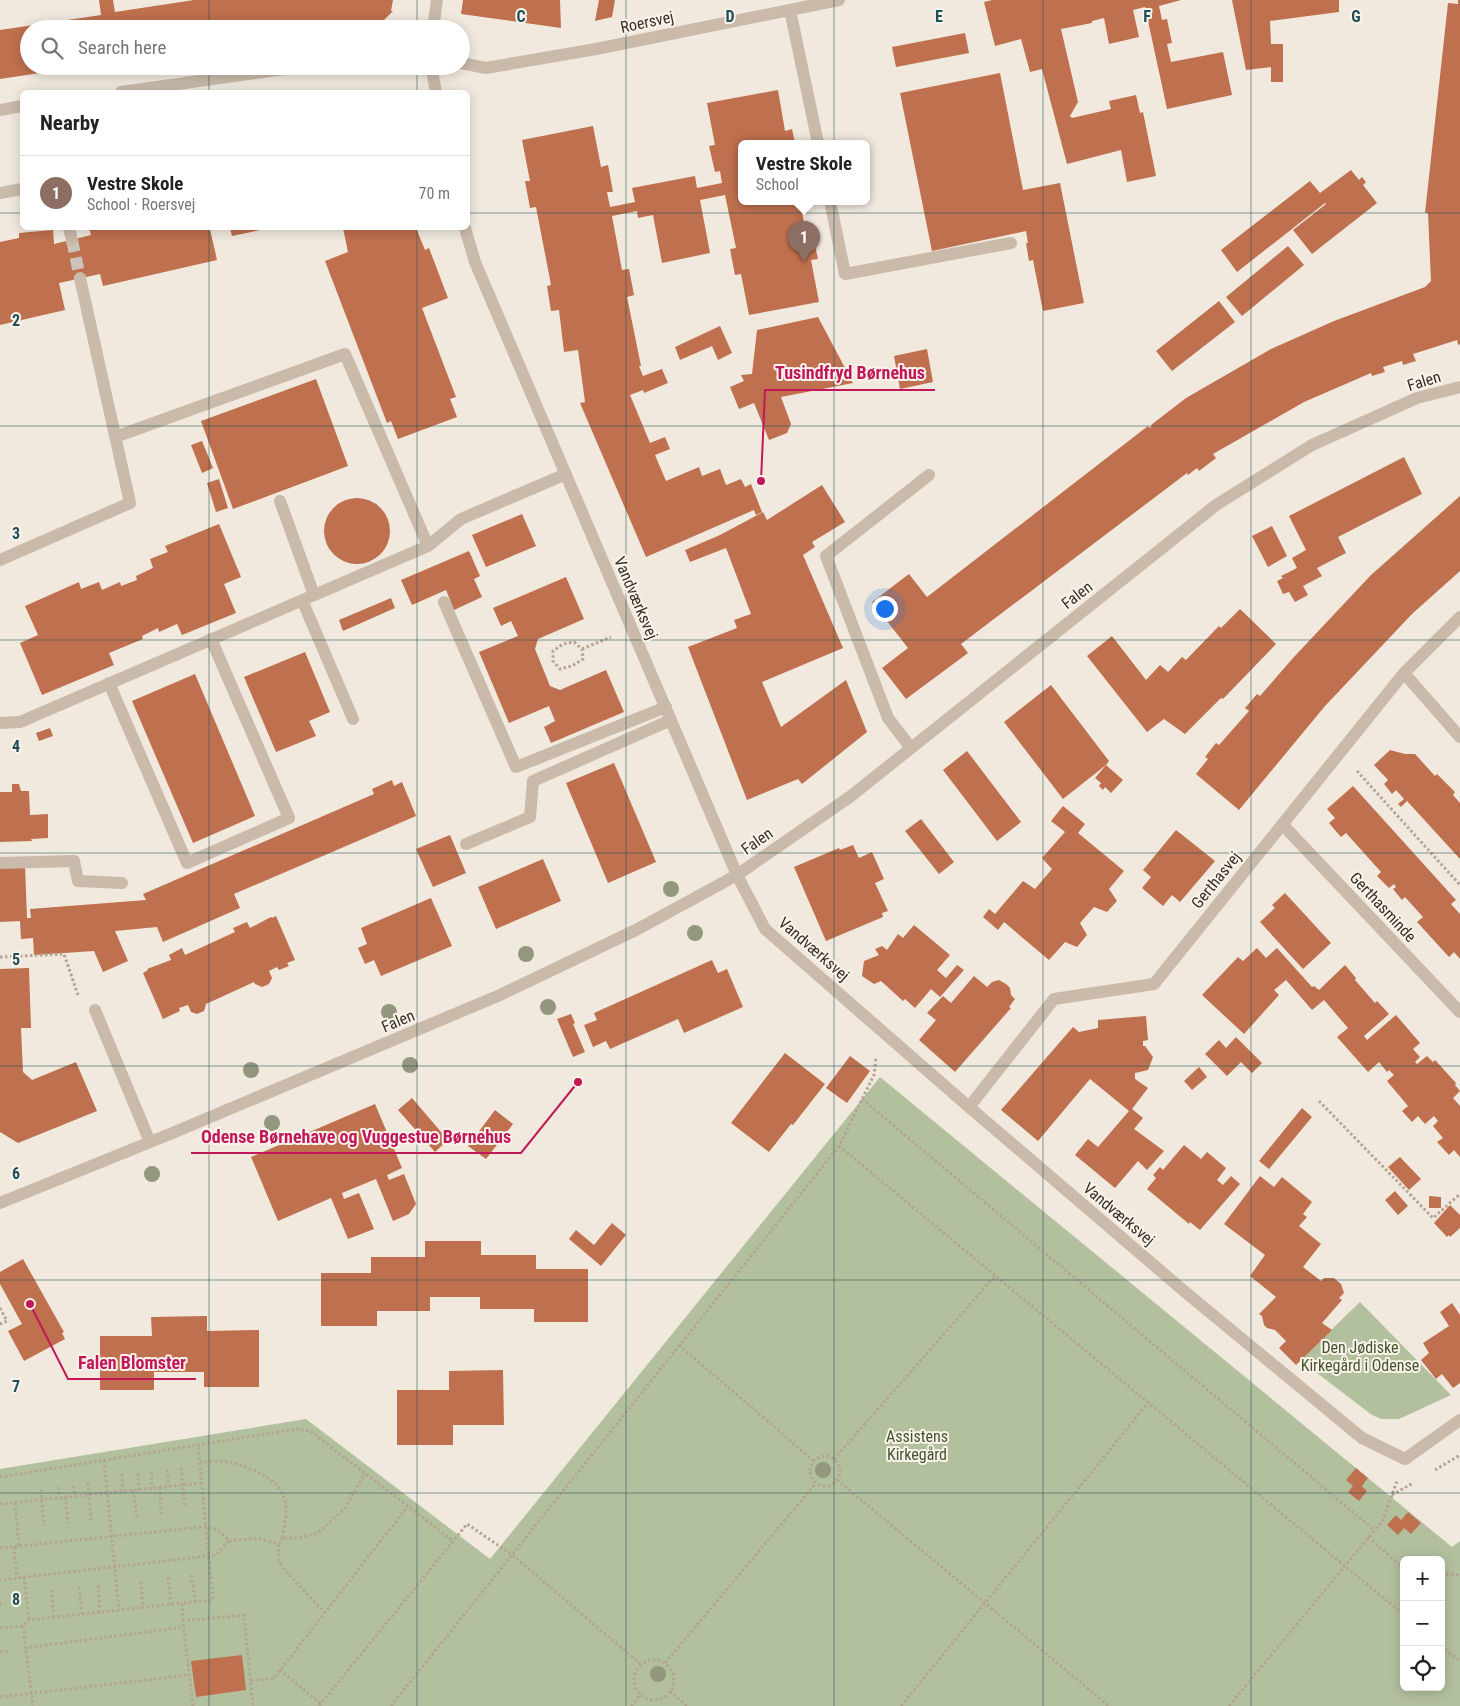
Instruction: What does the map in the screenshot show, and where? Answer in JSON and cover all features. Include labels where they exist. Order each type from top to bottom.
[{"type":"street","points":[[434,20],[437,0]]},
{"type":"street","name":"Roersvej","points":[[470,65],[486,68],[596,49],[839,0]]},
{"type":"street","points":[[790,10],[817,140]]},
{"type":"street","points":[[135,90],[242,75]]},
{"type":"street","points":[[433,75],[436,90]]},
{"type":"street","points":[[0,110],[20,106]]},
{"type":"street","points":[[0,193],[20,189]]},
{"type":"street","points":[[831,205],[845,274],[1011,243]]},
{"type":"street","name":"Vandværksvej","points":[[466,230],[475,262],[737,875],[765,929],[1184,1291],[1362,1438],[1405,1460]]},
{"type":"street","points":[[0,560],[130,503],[80,278]]},
{"type":"street","points":[[115,437],[344,354],[428,546]]},
{"type":"street","name":"Falen","points":[[0,1202],[150,1142],[500,995],[636,930],[737,875],[850,796],[1216,505],[1312,445],[1416,398],[1460,387]]},
{"type":"street","points":[[0,723],[20,722],[428,546],[461,519],[566,474]]},
{"type":"street","points":[[911,748],[888,718],[826,556],[929,475]]},
{"type":"street","points":[[280,501],[308,598],[353,719]]},
{"type":"street","points":[[444,602],[516,767],[666,707]]},
{"type":"street","name":"Gerthasvej","points":[[969,1107],[1054,999],[1154,984],[1404,673],[1460,617]]},
{"type":"street","points":[[109,684],[187,863],[289,818],[211,639]]},
{"type":"street","points":[[1404,673],[1460,737]]},
{"type":"street","points":[[466,844],[530,817],[533,781],[671,720]]},
{"type":"street","name":"Gerthasminde","points":[[1282,824],[1460,1012]]},
{"type":"street","points":[[0,863],[74,861],[78,881],[122,882]]},
{"type":"street","points":[[95,1010],[150,1142]]},
{"type":"street","points":[[1405,1460],[1460,1420]]},
{"type":"path","points":[[582,649],[632,628]]},
{"type":"path","points":[[574,642],[582,649],[583,659],[572,666],[560,669],[553,661],[553,651],[563,644],[574,642]]},
{"type":"path","points":[[1340,752],[1460,885]]},
{"type":"path","points":[[0,957],[64,954],[83,1011],[95,1010]]},
{"type":"path","points":[[391,1706],[839,1146],[874,1075]]},
{"type":"path","points":[[862,1099],[1374,1530]]},
{"type":"path","points":[[1319,1101],[1433,1218],[1460,1194]]},
{"type":"path","points":[[839,1146],[1400,1612]]},
{"type":"path","points":[[834,1460],[996,1276]]},
{"type":"path","points":[[0,1308],[6,1321],[0,1324]]},
{"type":"path","points":[[679,1345],[814,1461]]},
{"type":"path","points":[[901,1706],[1148,1403]]},
{"type":"path","points":[[0,1477],[297,1429],[310,1431],[453,1540]]},
{"type":"path","points":[[0,1628],[23,1626],[29,1620],[213,1600],[198,1445]]},
{"type":"path","points":[[823,1456],[828,1456],[834,1460],[839,1465],[840,1470],[837,1480],[825,1486],[816,1483],[810,1475],[811,1465],[814,1461],[823,1456]]},
{"type":"path","points":[[104,1460],[118,1610]]},
{"type":"path","points":[[1229,1706],[1383,1520],[1405,1460]]},
{"type":"path","points":[[200,1462],[225,1461],[249,1467],[271,1480],[283,1495],[286,1517],[279,1544],[278,1559],[283,1568],[325,1613]]},
{"type":"path","points":[[180,1468],[185,1508]]},
{"type":"path","points":[[167,1470],[169,1486]]},
{"type":"path","points":[[151,1472],[152,1488]]},
{"type":"path","points":[[138,1473],[139,1490]]},
{"type":"path","points":[[282,1538],[297,1538],[318,1533],[344,1508],[365,1473]]},
{"type":"path","points":[[122,1474],[123,1491]]},
{"type":"path","points":[[837,1480],[1109,1706]]},
{"type":"path","points":[[88,1483],[91,1520]]},
{"type":"path","points":[[0,1504],[202,1483]]},
{"type":"path","points":[[666,1663],[816,1483]]},
{"type":"path","points":[[73,1486],[75,1496]]},
{"type":"path","points":[[58,1487],[60,1498]]},
{"type":"path","points":[[160,1487],[161,1514]]},
{"type":"path","points":[[41,1490],[44,1526]]},
{"type":"path","points":[[133,1490],[137,1517]]},
{"type":"path","points":[[65,1497],[68,1523]]},
{"type":"path","points":[[15,1502],[19,1546]]},
{"type":"path","points":[[251,1681],[274,1678],[408,1506]]},
{"type":"path","points":[[280,1670],[320,1705],[467,1524],[512,1554],[642,1665]]},
{"type":"path","points":[[0,1548],[206,1527],[220,1530],[229,1540]]},
{"type":"path","points":[[1368,1537],[1400,1565]]},
{"type":"path","points":[[0,1580],[216,1555],[229,1540],[257,1538],[279,1544]]},
{"type":"path","points":[[14,1547],[17,1578]]},
{"type":"path","points":[[1445,1574],[1460,1574]]},
{"type":"path","points":[[191,1575],[196,1602]]},
{"type":"path","points":[[24,1577],[29,1620]]},
{"type":"path","points":[[168,1577],[171,1604]]},
{"type":"path","points":[[141,1582],[143,1608]]},
{"type":"path","points":[[98,1585],[100,1612]]},
{"type":"path","points":[[79,1587],[82,1614]]},
{"type":"path","points":[[51,1590],[54,1617]]},
{"type":"path","points":[[0,1604],[6,1603]]},
{"type":"path","points":[[182,1603],[193,1706]]},
{"type":"path","points":[[183,1620],[244,1615],[253,1706]]},
{"type":"path","points":[[23,1626],[32,1706]]},
{"type":"path","points":[[25,1648],[184,1627]]},
{"type":"path","points":[[1445,1649],[1460,1661]]},
{"type":"path","points":[[0,1652],[8,1651]]},
{"type":"path","points":[[653,1660],[666,1663],[673,1673],[674,1680],[670,1692],[660,1699],[653,1699],[641,1694],[637,1689],[635,1676],[637,1669],[642,1665],[653,1660]]},
{"type":"path","points":[[0,1697],[189,1675]]},
{"type":"path","points":[[670,1692],[687,1706]]},
{"type":"path","points":[[631,1706],[641,1694]]},
{"type":"green space","name":"Assistens Kirkegård","points":[[880,1077],[1452,1547],[1460,1541],[1460,1706],[0,1706],[0,1469],[306,1419],[490,1559]]},
{"type":"green space","name":"Den Jødiske Kirkegård i Odense","points":[[1360,1302],[1451,1395],[1399,1419],[1381,1419],[1372,1415],[1300,1360]]},
{"type":"building","points":[[99,0],[113,0],[115,12],[194,0],[393,0],[391,11],[393,11],[384,20],[67,20],[101,15]]},
{"type":"building","points":[[463,0],[560,0],[561,28],[461,14]]},
{"type":"building","points":[[599,0],[615,0],[612,17],[595,21]]},
{"type":"building","points":[[992,0],[1181,0],[1159,6],[1162,20],[1167,19],[1172,43],[1167,44],[1171,62],[1223,52],[1232,95],[1167,109],[1145,7],[1133,10],[1139,37],[1109,44],[1104,18],[1092,21],[1092,23],[1061,29],[1078,102],[1070,116],[1072,118],[1111,109],[1109,101],[1136,95],[1140,113],[1143,112],[1156,176],[1127,182],[1121,150],[1067,164],[1042,69],[1030,72],[1021,39],[995,46],[984,2]]},
{"type":"building","points":[[1232,0],[1339,0],[1339,12],[1270,21],[1271,44],[1283,44],[1283,82],[1271,82],[1271,67],[1246,70]]},
{"type":"building","points":[[1458,0],[1460,0],[1460,344],[1458,345],[1457,340],[1413,354],[1416,361],[1403,365],[1402,361],[1383,367],[1385,372],[1372,376],[1371,373],[1304,402],[1213,454],[1216,458],[1199,471],[1197,468],[1188,475],[1187,473],[961,644],[968,653],[906,699],[882,668],[908,648],[872,602],[909,574],[927,597],[1186,398],[1271,349],[1334,321],[1425,287],[1431,281],[1428,213],[1425,213],[1448,3],[1458,4]]},
{"type":"building","points":[[20,27],[20,75],[27,75],[0,79],[0,30]]},
{"type":"building","points":[[965,33],[969,53],[896,67],[892,47]]},
{"type":"building","points":[[1000,73],[1023,190],[1060,183],[1084,303],[1043,311],[1033,260],[1029,261],[1026,231],[932,251],[900,93]]},
{"type":"building","points":[[778,90],[785,131],[792,129],[794,140],[738,140],[738,205],[801,205],[806,234],[812,232],[818,259],[811,260],[819,302],[749,315],[741,274],[735,275],[730,249],[736,248],[725,195],[700,200],[710,253],[662,263],[653,215],[638,218],[637,211],[612,216],[622,270],[629,269],[634,295],[627,297],[641,366],[639,366],[643,376],[662,369],[668,383],[644,393],[643,390],[630,395],[650,443],[665,437],[670,449],[655,455],[666,481],[699,467],[702,476],[720,469],[726,485],[741,479],[745,487],[751,484],[762,512],[756,515],[754,510],[646,557],[580,403],[585,402],[578,350],[564,352],[559,310],[551,311],[547,286],[551,285],[536,207],[530,208],[525,181],[530,181],[522,140],[593,126],[601,167],[608,165],[613,192],[607,192],[610,207],[635,202],[632,188],[695,176],[697,188],[722,183],[720,171],[715,172],[709,146],[715,145],[707,103]]},
{"type":"building","points":[[1351,170],[1359,180],[1362,177],[1366,182],[1363,185],[1377,203],[1312,254],[1293,230],[1325,203],[1237,272],[1221,250],[1310,181],[1320,193]]},
{"type":"building","points":[[53,230],[54,244],[91,235],[90,230],[210,230],[217,260],[103,286],[100,274],[59,283],[65,310],[0,325],[0,242],[19,238],[19,233]]},
{"type":"building","points":[[230,230],[260,230],[232,236]]},
{"type":"building","points":[[343,230],[417,230],[425,250],[429,248],[448,298],[422,308],[456,397],[450,399],[457,417],[398,439],[391,421],[387,423],[325,261],[348,252]]},
{"type":"building","points":[[1288,246],[1304,265],[1242,316],[1226,297]]},
{"type":"building","points":[[1219,301],[1235,322],[1172,371],[1156,351]]},
{"type":"building","points":[[818,317],[853,383],[781,397],[791,424],[787,433],[769,440],[754,403],[739,409],[730,387],[744,381],[741,375],[752,374],[757,330]]},
{"type":"building","points":[[720,326],[732,353],[718,360],[712,346],[680,360],[675,347]]},
{"type":"building","points":[[927,349],[933,382],[900,389],[894,356]]},
{"type":"building","points":[[316,379],[348,466],[233,509],[201,421]]},
{"type":"building","points":[[202,441],[213,468],[202,473],[191,445]]},
{"type":"building","points":[[1404,457],[1422,494],[1338,537],[1346,553],[1317,568],[1322,576],[1303,586],[1308,595],[1295,602],[1289,592],[1283,594],[1277,581],[1283,578],[1281,576],[1297,568],[1292,558],[1306,550],[1289,516]]},
{"type":"building","points":[[219,479],[228,508],[216,512],[207,483]]},
{"type":"building","points":[[822,485],[845,522],[812,542],[815,547],[803,555],[843,648],[762,682],[781,727],[846,680],[867,732],[802,784],[798,779],[747,800],[688,647],[737,628],[734,620],[751,614],[726,548],[690,562],[685,550],[720,535],[763,512],[767,520]]},
{"type":"building","points":[[1460,496],[1460,571],[1412,614],[1325,706],[1239,810],[1196,774],[1208,759],[1205,757],[1216,743],[1219,745],[1249,711],[1245,708],[1257,694],[1260,696],[1371,575]]},
{"type":"building","points":[[357,498],[370,501],[380,508],[387,518],[390,531],[387,544],[380,554],[370,561],[357,564],[344,561],[334,554],[327,544],[324,531],[327,518],[334,508],[344,501]]},
{"type":"building","points":[[522,514],[536,546],[486,567],[472,535]]},
{"type":"building","points":[[219,524],[241,577],[224,584],[236,613],[182,635],[177,624],[159,632],[158,628],[142,636],[143,639],[109,653],[114,665],[42,695],[20,643],[38,635],[25,606],[79,582],[81,589],[99,582],[102,590],[120,582],[121,586],[137,580],[136,576],[153,568],[150,559],[168,552],[165,546]]},
{"type":"building","points":[[1272,526],[1287,556],[1268,567],[1252,536]]},
{"type":"building","points":[[469,551],[480,576],[474,579],[482,597],[454,610],[446,590],[412,605],[401,580]]},
{"type":"building","points":[[566,577],[584,619],[538,639],[535,649],[550,686],[560,690],[606,670],[624,712],[551,743],[544,727],[555,721],[549,706],[509,723],[479,652],[518,636],[511,621],[501,626],[493,608]]},
{"type":"building","points":[[391,598],[395,608],[343,631],[339,620]]},
{"type":"building","points":[[1240,609],[1276,644],[1223,699],[1221,698],[1185,734],[1164,719],[1147,732],[1087,656],[1112,636],[1146,680],[1160,665],[1168,672],[1182,657],[1186,660],[1219,626],[1221,628]]},
{"type":"building","points":[[305,652],[330,712],[309,721],[316,736],[276,752],[244,677]]},
{"type":"building","points":[[195,674],[255,816],[193,843],[132,701]]},
{"type":"building","points":[[1051,685],[1109,761],[1063,799],[1004,722]]},
{"type":"building","points":[[50,728],[53,736],[39,741],[36,733]]},
{"type":"building","points":[[1390,750],[1405,754],[1415,754],[1435,776],[1437,774],[1455,792],[1453,795],[1460,803],[1460,859],[1407,801],[1401,807],[1398,804],[1404,799],[1396,790],[1392,794],[1384,784],[1388,780],[1374,765]]},
{"type":"building","points":[[967,751],[1021,822],[997,841],[943,770]]},
{"type":"building","points":[[614,763],[656,862],[608,883],[566,783]]},
{"type":"building","points":[[1106,765],[1123,780],[1111,793],[1105,787],[1103,790],[1099,786],[1101,783],[1095,778]]},
{"type":"building","points":[[392,780],[394,786],[402,782],[416,816],[234,894],[240,908],[163,942],[157,927],[115,931],[128,961],[103,972],[94,951],[34,955],[33,938],[21,939],[20,921],[0,922],[0,867],[25,866],[27,918],[31,918],[30,909],[146,900],[143,894],[374,794],[372,789]]},
{"type":"building","points":[[12,784],[19,784],[21,791],[29,791],[30,815],[48,814],[48,838],[31,839],[32,841],[0,842],[0,792],[12,792]]},
{"type":"building","points":[[1353,786],[1456,900],[1451,904],[1460,914],[1460,959],[1454,952],[1449,957],[1417,922],[1423,917],[1405,897],[1402,900],[1393,889],[1396,887],[1394,884],[1389,888],[1377,876],[1381,872],[1346,833],[1341,837],[1329,823],[1335,818],[1327,809]]},
{"type":"building","points":[[1063,806],[1085,824],[1078,833],[1124,871],[1109,889],[1117,901],[1107,912],[1094,907],[1080,923],[1087,935],[1077,947],[1065,942],[1049,960],[1004,922],[998,930],[983,917],[989,909],[995,914],[1023,881],[1035,889],[1052,869],[1042,858],[1065,832],[1051,821]]},
{"type":"building","points":[[921,819],[954,862],[939,874],[905,831]]},
{"type":"building","points":[[1176,830],[1215,861],[1180,902],[1172,895],[1163,906],[1142,888],[1151,877],[1143,870]]},
{"type":"building","points":[[450,835],[466,873],[433,887],[416,849]]},
{"type":"building","points":[[853,845],[859,858],[872,852],[884,879],[875,883],[888,911],[882,913],[883,917],[826,941],[794,867],[839,848],[840,850]]},
{"type":"building","points":[[543,859],[561,901],[496,929],[478,887]]},
{"type":"building","points":[[1285,893],[1331,943],[1303,969],[1260,922],[1275,908],[1272,905]]},
{"type":"building","points":[[431,898],[452,946],[381,976],[374,960],[365,964],[358,948],[367,944],[361,928]]},
{"type":"building","points":[[276,916],[295,960],[287,963],[289,966],[279,970],[277,967],[269,971],[272,978],[269,984],[262,987],[254,982],[206,1004],[204,1011],[197,1014],[191,1012],[188,1005],[179,1008],[180,1011],[163,1019],[143,973],[147,969],[171,960],[169,955],[182,948],[185,955],[235,932],[233,928],[247,922],[250,928]]},
{"type":"building","points":[[914,925],[950,955],[937,970],[946,978],[957,965],[964,970],[940,997],[931,989],[915,1008],[905,999],[903,1001],[881,981],[874,984],[862,976],[864,961],[879,955],[875,949],[882,946],[887,950],[898,934],[903,938]]},
{"type":"building","points":[[1257,948],[1266,958],[1277,948],[1312,987],[1314,986],[1319,990],[1345,965],[1375,1003],[1377,1001],[1389,1014],[1364,1036],[1367,1040],[1396,1015],[1420,1043],[1413,1049],[1420,1057],[1415,1062],[1417,1064],[1427,1056],[1433,1062],[1435,1060],[1456,1083],[1455,1085],[1460,1091],[1453,1098],[1460,1106],[1460,1157],[1454,1150],[1449,1155],[1437,1142],[1443,1138],[1433,1126],[1438,1121],[1434,1116],[1425,1124],[1418,1116],[1412,1122],[1402,1111],[1408,1106],[1387,1081],[1394,1075],[1389,1070],[1387,1072],[1379,1062],[1368,1072],[1337,1037],[1348,1028],[1324,1000],[1312,1010],[1286,980],[1274,990],[1279,995],[1244,1034],[1202,995],[1238,957],[1243,961]]},
{"type":"building","points":[[712,960],[718,973],[727,969],[743,1007],[684,1033],[678,1019],[610,1049],[606,1041],[593,1047],[584,1025],[597,1020],[594,1013]]},
{"type":"building","points":[[29,968],[31,1028],[21,1028],[23,1072],[32,1080],[76,1062],[97,1111],[18,1143],[0,1132],[0,969]]},
{"type":"building","points":[[974,976],[987,987],[992,982],[999,980],[1010,988],[1011,995],[1015,999],[1009,1007],[1011,1008],[955,1072],[919,1040],[936,1020],[927,1013],[943,996],[951,1003]]},
{"type":"building","points":[[571,1014],[575,1023],[573,1024],[585,1052],[573,1057],[557,1019]]},
{"type":"building","points":[[1146,1016],[1148,1040],[1143,1041],[1143,1046],[1153,1057],[1148,1070],[1135,1073],[1135,1079],[1148,1088],[1132,1109],[1143,1118],[1134,1129],[1164,1151],[1147,1170],[1138,1161],[1115,1188],[1075,1155],[1088,1139],[1098,1147],[1129,1111],[1090,1079],[1038,1141],[1001,1110],[1073,1027],[1079,1032],[1098,1028],[1098,1020]]},
{"type":"building","points":[[1236,1037],[1262,1063],[1252,1073],[1241,1062],[1227,1076],[1205,1054],[1219,1040],[1226,1048]]},
{"type":"building","points":[[785,1053],[825,1084],[769,1152],[731,1123]]},
{"type":"building","points":[[850,1056],[870,1071],[847,1103],[826,1088]]},
{"type":"building","points":[[1199,1067],[1207,1077],[1192,1090],[1184,1081]]},
{"type":"building","points":[[412,1098],[448,1140],[435,1152],[398,1110]]},
{"type":"building","points":[[375,1104],[402,1168],[387,1175],[389,1180],[404,1174],[416,1204],[409,1214],[393,1221],[376,1179],[342,1193],[344,1199],[359,1193],[374,1229],[348,1239],[331,1198],[278,1221],[251,1157]]},
{"type":"building","points":[[1302,1108],[1312,1117],[1269,1169],[1259,1161]]},
{"type":"building","points":[[495,1110],[513,1124],[486,1159],[468,1146]]},
{"type":"building","points":[[1184,1145],[1201,1159],[1207,1152],[1226,1168],[1217,1180],[1223,1185],[1231,1176],[1240,1184],[1200,1230],[1190,1222],[1189,1224],[1147,1189],[1156,1178],[1153,1175],[1160,1167],[1163,1170]]},
{"type":"building","points":[[1400,1157],[1421,1179],[1409,1190],[1388,1167]]},
{"type":"building","points":[[1260,1176],[1274,1187],[1282,1177],[1312,1202],[1303,1214],[1307,1217],[1299,1226],[1321,1244],[1303,1267],[1321,1281],[1324,1278],[1334,1278],[1341,1284],[1344,1293],[1339,1298],[1342,1300],[1322,1323],[1332,1330],[1296,1365],[1279,1348],[1286,1341],[1275,1330],[1264,1325],[1262,1316],[1259,1314],[1276,1297],[1250,1276],[1265,1255],[1224,1224]]},
{"type":"building","points":[[1395,1191],[1408,1206],[1398,1215],[1385,1200]]},
{"type":"building","points":[[1429,1196],[1441,1197],[1441,1208],[1429,1208]]},
{"type":"building","points":[[1450,1205],[1460,1215],[1460,1228],[1450,1237],[1449,1235],[1447,1237],[1434,1223]]},
{"type":"building","points":[[612,1223],[626,1235],[601,1266],[569,1239],[576,1230],[594,1245]]},
{"type":"building","points":[[425,1241],[481,1241],[481,1255],[536,1255],[536,1269],[588,1269],[588,1322],[534,1322],[534,1309],[480,1309],[480,1297],[430,1297],[430,1311],[377,1311],[377,1326],[321,1326],[321,1273],[371,1273],[371,1257],[425,1257]]},
{"type":"building","points":[[23,1259],[64,1332],[62,1333],[65,1339],[24,1361],[8,1331],[22,1324],[0,1284],[0,1272]]},
{"type":"building","points":[[1452,1303],[1460,1315],[1460,1383],[1453,1388],[1442,1374],[1436,1379],[1421,1360],[1429,1353],[1423,1343],[1449,1326],[1440,1312]]},
{"type":"building","points":[[207,1316],[207,1331],[259,1330],[259,1387],[204,1387],[204,1372],[154,1372],[154,1390],[100,1390],[100,1336],[152,1336],[151,1317]]},
{"type":"building","points":[[503,1370],[504,1425],[453,1425],[453,1445],[397,1445],[397,1390],[449,1390],[449,1371]]},
{"type":"building","points":[[1356,1468],[1368,1478],[1362,1486],[1367,1491],[1359,1501],[1348,1492],[1353,1486],[1346,1480]]},
{"type":"building","points":[[1408,1512],[1421,1523],[1411,1534],[1404,1528],[1398,1535],[1387,1525],[1396,1515],[1401,1520]]},
{"type":"building","points":[[242,1655],[246,1690],[196,1697],[191,1661]]},
{"type":"tunnel","points":[[72,240],[80,278]]},
{"type":"place","name":"Vestre Skole","points":[[804,262]]},
{"type":"place","name":"Tusindfryd Børnehus","points":[[761,481]]},
{"type":"place","name":"Odense Børnehave og Vuggestue Børnehus","points":[[578,1082]]},
{"type":"place","name":"Falen Blomster","points":[[30,1304]]}]
